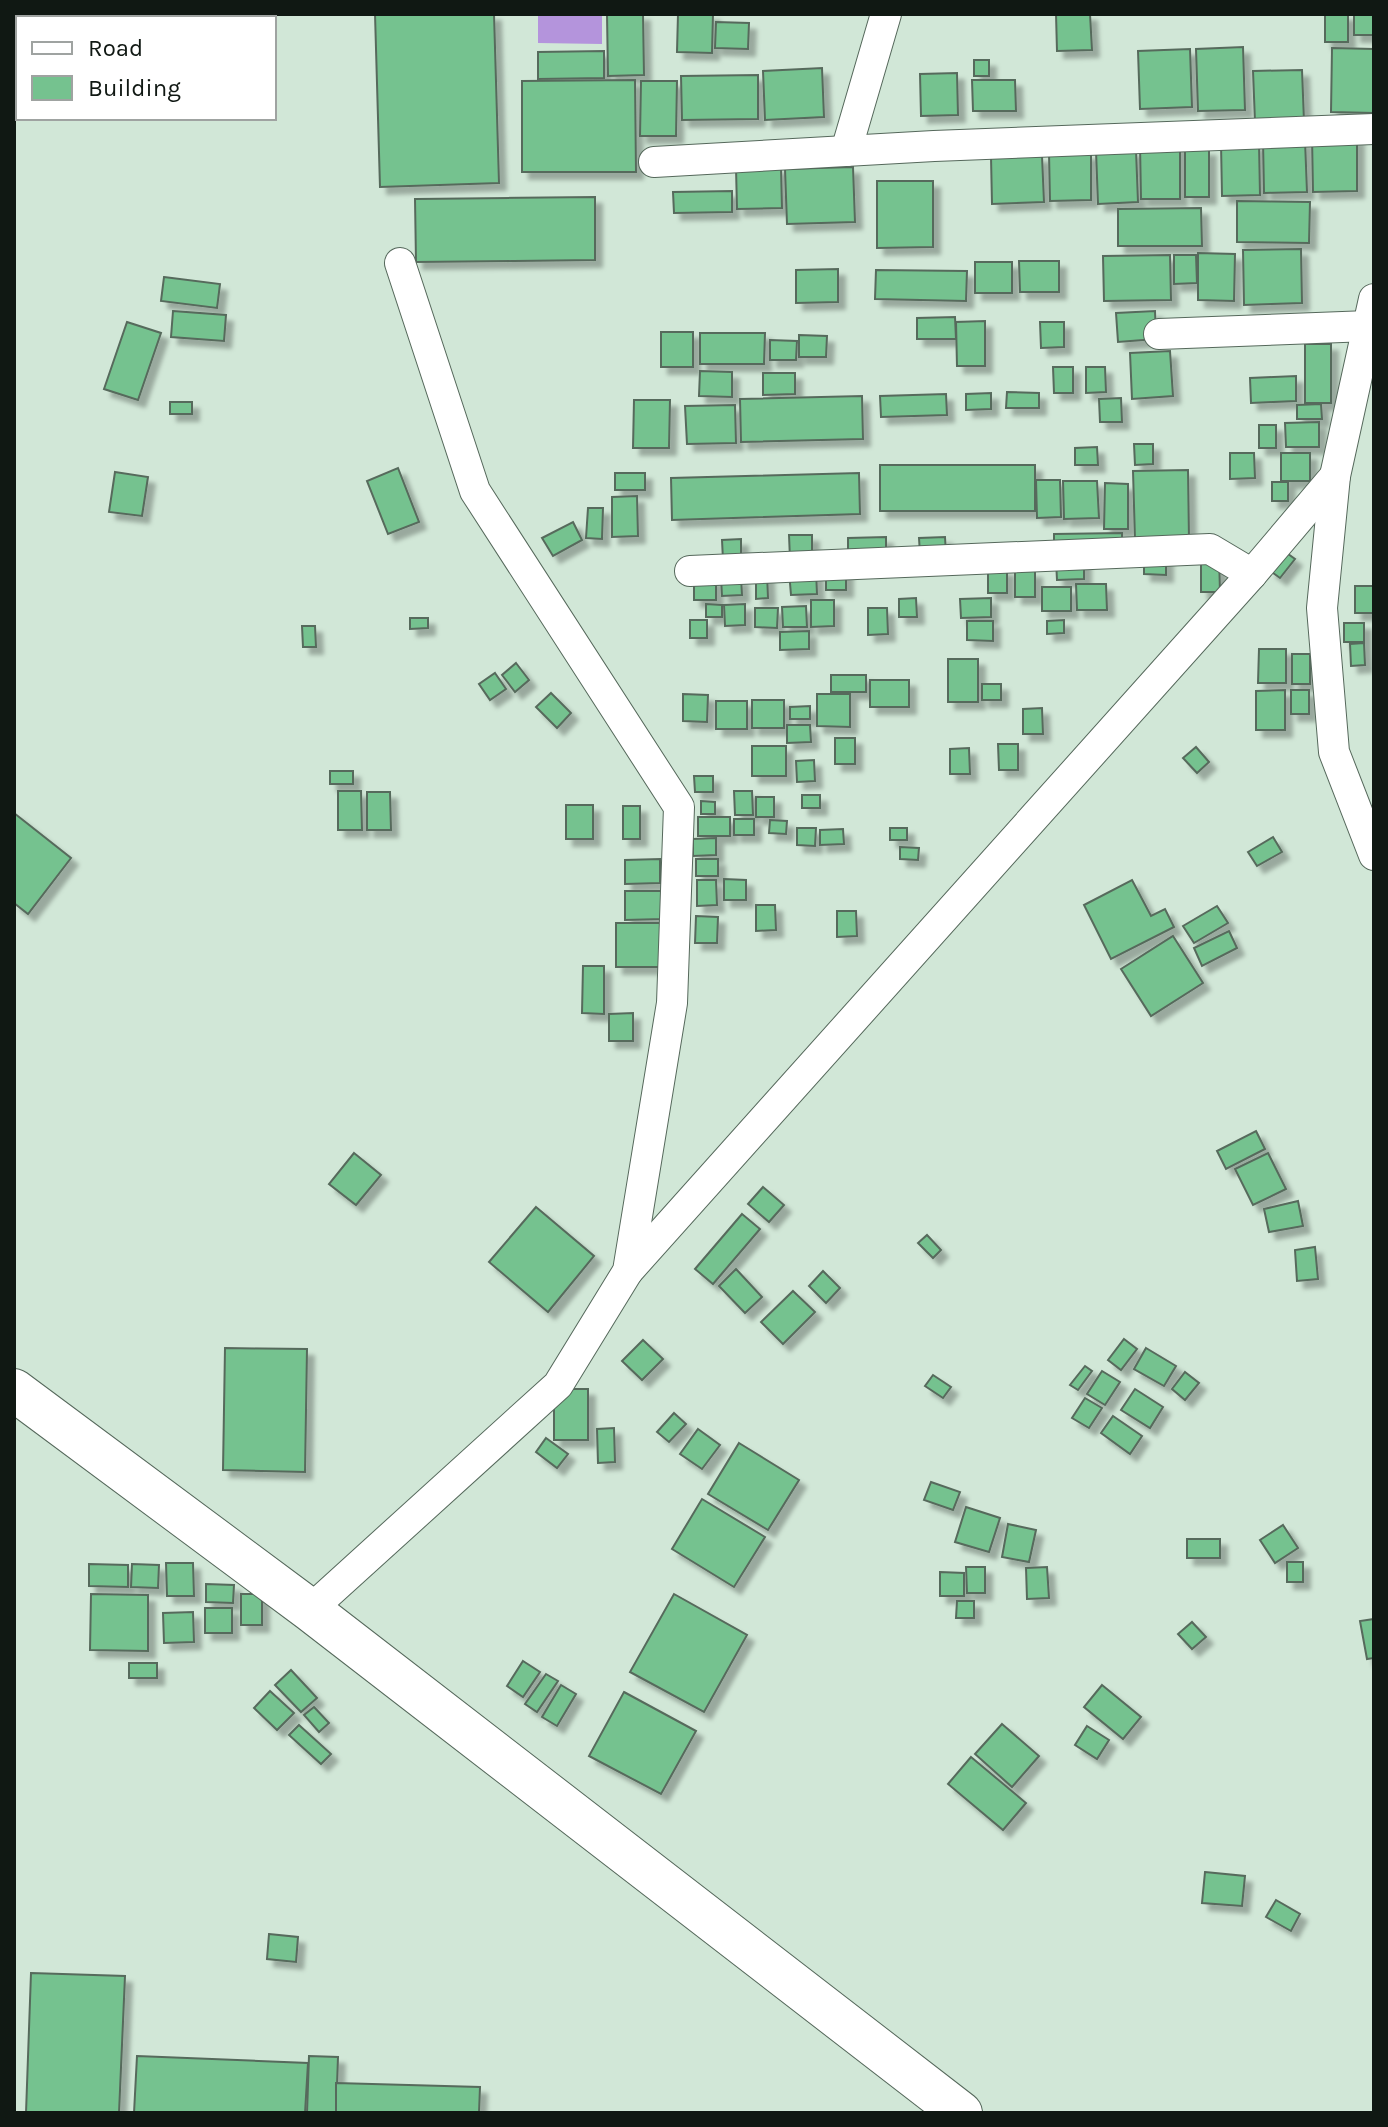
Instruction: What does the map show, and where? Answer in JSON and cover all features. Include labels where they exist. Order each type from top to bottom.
[{"type":"main road","points":[[14,1390],[310,1610],[961,2113]]},
{"type":"street","points":[[846,151],[886,14]]},
{"type":"street","points":[[654,162],[1374,129]]},
{"type":"street","points":[[400,263],[475,491],[679,807],[672,1003],[628,1271]]},
{"type":"street","points":[[310,1610],[558,1385],[628,1271],[1252,574],[1335,476],[1361,423],[1371,312],[1159,334]]},
{"type":"street","points":[[1335,476],[1322,608],[1334,752],[1374,855]]},
{"type":"street","points":[[690,571],[1210,549],[1285,535],[1330,532]]},
{"type":"street","points":[[1210,549],[1252,574]]},
{"type":"shaded area","points":[[538,14],[602,14],[602,44],[538,43]]},
{"type":"building","points":[[375,14],[494,14],[499,183],[380,187]]},
{"type":"building","points":[[607,14],[643,14],[644,75],[608,76]]},
{"type":"building","points":[[678,14],[713,14],[712,53],[677,52]]},
{"type":"building","points":[[1056,14],[1090,14],[1092,50],[1057,51]]},
{"type":"building","points":[[1325,14],[1348,14],[1348,42],[1325,42]]},
{"type":"building","points":[[1354,14],[1374,14],[1374,35],[1354,35]]},
{"type":"building","points":[[716,22],[749,23],[748,49],[715,48]]},
{"type":"building","points":[[1243,47],[1245,110],[1198,111],[1196,49]]},
{"type":"building","points":[[1332,48],[1374,49],[1374,113],[1331,112]]},
{"type":"building","points":[[1190,49],[1192,107],[1140,109],[1138,51]]},
{"type":"building","points":[[604,51],[604,78],[538,79],[538,52]]},
{"type":"building","points":[[974,60],[989,60],[989,76],[974,76]]},
{"type":"building","points":[[822,68],[824,117],[765,120],[763,71]]},
{"type":"building","points":[[1302,70],[1304,121],[1255,122],[1253,71]]},
{"type":"building","points":[[957,73],[958,115],[921,116],[920,74]]},
{"type":"building","points":[[758,75],[758,119],[682,120],[681,76]]},
{"type":"building","points":[[635,80],[636,172],[522,172],[522,81]]},
{"type":"building","points":[[972,80],[1015,80],[1016,111],[973,111]]},
{"type":"building","points":[[641,81],[677,81],[676,136],[640,136]]},
{"type":"building","points":[[1312,137],[1357,137],[1357,191],[1313,192]]},
{"type":"building","points":[[1305,140],[1307,192],[1264,193],[1263,141]]},
{"type":"building","points":[[1259,143],[1260,195],[1222,196],[1221,144]]},
{"type":"building","points":[[1180,144],[1180,199],[1141,199],[1140,145]]},
{"type":"building","points":[[1185,149],[1209,149],[1209,197],[1185,197]]},
{"type":"building","points":[[1136,150],[1138,202],[1098,204],[1096,151]]},
{"type":"building","points":[[1049,153],[1091,153],[1091,200],[1050,201]]},
{"type":"building","points":[[1042,156],[1044,202],[992,204],[991,157]]},
{"type":"building","points":[[781,167],[782,208],[737,209],[736,168]]},
{"type":"building","points":[[853,167],[855,222],[787,224],[785,169]]},
{"type":"building","points":[[877,181],[933,181],[933,247],[877,248]]},
{"type":"building","points":[[732,191],[732,212],[674,213],[673,192]]},
{"type":"building","points":[[595,197],[595,260],[416,262],[415,199]]},
{"type":"building","points":[[1237,201],[1310,202],[1309,243],[1237,242]]},
{"type":"building","points":[[1201,208],[1202,246],[1118,246],[1118,209]]},
{"type":"building","points":[[1301,249],[1302,303],[1244,305],[1243,250]]},
{"type":"building","points":[[1198,253],[1235,254],[1234,301],[1198,300]]},
{"type":"building","points":[[1170,255],[1171,300],[1104,301],[1103,256]]},
{"type":"building","points":[[1174,255],[1196,255],[1197,283],[1174,284]]},
{"type":"building","points":[[1019,261],[1059,261],[1059,292],[1020,292]]},
{"type":"building","points":[[975,262],[1012,262],[1012,293],[975,293]]},
{"type":"building","points":[[838,269],[838,302],[796,303],[796,270]]},
{"type":"building","points":[[876,270],[967,271],[966,301],[875,299]]},
{"type":"building","points":[[164,277],[220,284],[217,308],[161,301]]},
{"type":"building","points":[[173,311],[226,315],[224,341],[171,337]]},
{"type":"building","points":[[1155,311],[1156,339],[1118,342],[1116,313]]},
{"type":"building","points":[[955,317],[956,339],[917,339],[917,318]]},
{"type":"building","points":[[985,321],[985,366],[957,366],[956,322]]},
{"type":"building","points":[[127,322],[161,333],[138,400],[104,389]]},
{"type":"building","points":[[1040,322],[1064,322],[1064,347],[1041,348]]},
{"type":"building","points":[[661,332],[693,332],[693,367],[661,367]]},
{"type":"building","points":[[700,333],[765,333],[764,364],[700,364]]},
{"type":"building","points":[[799,335],[827,336],[826,357],[799,357]]},
{"type":"building","points":[[770,340],[797,341],[796,360],[770,360]]},
{"type":"building","points":[[1305,344],[1331,344],[1331,403],[1305,403]]},
{"type":"building","points":[[1170,351],[1173,396],[1132,399],[1130,353]]},
{"type":"building","points":[[1053,367],[1073,367],[1073,393],[1054,393]]},
{"type":"building","points":[[1086,367],[1105,367],[1106,392],[1086,393]]},
{"type":"building","points":[[700,371],[732,372],[732,397],[699,396]]},
{"type":"building","points":[[763,373],[795,373],[795,394],[763,395]]},
{"type":"building","points":[[1296,376],[1296,401],[1251,403],[1250,378]]},
{"type":"building","points":[[1007,392],[1039,393],[1039,408],[1006,408]]},
{"type":"building","points":[[991,393],[991,409],[966,410],[966,394]]},
{"type":"building","points":[[946,394],[947,415],[881,417],[880,396]]},
{"type":"building","points":[[862,396],[863,439],[741,442],[740,399]]},
{"type":"building","points":[[1121,398],[1122,422],[1100,422],[1099,399]]},
{"type":"building","points":[[634,400],[670,400],[669,448],[633,448]]},
{"type":"building","points":[[170,402],[192,402],[192,414],[170,414]]},
{"type":"building","points":[[1321,404],[1322,419],[1297,419],[1297,405]]},
{"type":"building","points":[[735,405],[736,443],[687,444],[685,406]]},
{"type":"building","points":[[1319,422],[1319,447],[1286,447],[1285,423]]},
{"type":"building","points":[[1259,425],[1276,425],[1276,448],[1259,448]]},
{"type":"building","points":[[1134,444],[1153,444],[1153,464],[1135,465]]},
{"type":"building","points":[[1097,447],[1098,465],[1075,465],[1075,448]]},
{"type":"building","points":[[1230,453],[1254,453],[1255,478],[1230,479]]},
{"type":"building","points":[[1281,453],[1310,453],[1310,481],[1281,481]]},
{"type":"building","points":[[880,465],[1035,465],[1035,511],[880,511]]},
{"type":"building","points":[[398,468],[419,522],[388,534],[367,481]]},
{"type":"building","points":[[1188,470],[1189,539],[1135,540],[1133,471]]},
{"type":"building","points":[[115,472],[148,477],[142,516],[109,512]]},
{"type":"building","points":[[615,473],[645,473],[645,490],[615,490]]},
{"type":"building","points":[[859,473],[860,514],[672,520],[671,478]]},
{"type":"building","points":[[1036,480],[1060,480],[1061,517],[1037,518]]},
{"type":"building","points":[[1063,481],[1097,481],[1099,518],[1064,519]]},
{"type":"building","points":[[1272,482],[1288,482],[1288,501],[1272,501]]},
{"type":"building","points":[[1105,483],[1128,484],[1128,529],[1104,529]]},
{"type":"building","points":[[637,496],[638,536],[612,537],[612,497]]},
{"type":"building","points":[[588,508],[603,508],[602,539],[586,538]]},
{"type":"building","points":[[573,522],[582,540],[553,556],[542,538]]},
{"type":"building","points":[[1122,533],[1122,546],[1054,546],[1054,534]]},
{"type":"building","points":[[789,535],[812,535],[812,559],[790,559]]},
{"type":"building","points":[[886,537],[886,559],[848,560],[848,538]]},
{"type":"building","points":[[945,537],[946,554],[920,554],[919,538]]},
{"type":"building","points":[[741,539],[741,560],[723,560],[722,540]]},
{"type":"building","points":[[1284,551],[1295,559],[1280,578],[1269,570]]},
{"type":"building","points":[[1144,556],[1166,556],[1166,575],[1144,574]]},
{"type":"building","points":[[1219,556],[1220,592],[1201,592],[1201,557]]},
{"type":"building","points":[[1084,559],[1084,579],[1057,580],[1056,560]]},
{"type":"building","points":[[988,569],[1007,569],[1007,593],[988,593]]},
{"type":"building","points":[[816,570],[817,594],[791,595],[789,571]]},
{"type":"building","points":[[826,570],[846,570],[846,590],[826,590]]},
{"type":"building","points":[[1015,571],[1035,571],[1035,597],[1015,597]]},
{"type":"building","points":[[756,573],[767,573],[768,598],[756,599]]},
{"type":"building","points":[[741,577],[742,595],[722,596],[721,578]]},
{"type":"building","points":[[694,578],[716,578],[716,600],[694,600]]},
{"type":"building","points":[[1076,584],[1106,584],[1107,610],[1077,610]]},
{"type":"building","points":[[1355,586],[1374,586],[1374,613],[1355,613]]},
{"type":"building","points":[[1042,587],[1071,587],[1071,611],[1042,611]]},
{"type":"building","points":[[916,598],[917,617],[899,617],[899,599]]},
{"type":"building","points":[[991,598],[991,617],[961,618],[960,599]]},
{"type":"building","points":[[811,600],[834,600],[834,626],[811,627]]},
{"type":"building","points":[[706,604],[722,605],[722,617],[706,617]]},
{"type":"building","points":[[745,604],[745,625],[725,626],[724,605]]},
{"type":"building","points":[[806,606],[807,627],[783,627],[782,607]]},
{"type":"building","points":[[755,608],[778,608],[777,628],[755,627]]},
{"type":"building","points":[[868,608],[887,608],[888,634],[868,635]]},
{"type":"building","points":[[410,618],[428,618],[428,628],[410,629]]},
{"type":"building","points":[[690,620],[707,620],[707,638],[690,638]]},
{"type":"building","points":[[1064,620],[1064,633],[1047,634],[1047,621]]},
{"type":"building","points":[[967,621],[993,621],[993,641],[967,640]]},
{"type":"building","points":[[1344,623],[1364,623],[1364,642],[1344,642]]},
{"type":"building","points":[[302,626],[315,626],[316,647],[303,647]]},
{"type":"building","points":[[809,631],[809,649],[780,650],[780,632]]},
{"type":"building","points":[[1364,643],[1365,665],[1351,666],[1350,644]]},
{"type":"building","points":[[1259,649],[1286,649],[1286,683],[1258,683]]},
{"type":"building","points":[[1292,654],[1310,654],[1310,684],[1292,684]]},
{"type":"building","points":[[948,659],[978,659],[978,702],[948,702]]},
{"type":"building","points":[[516,663],[529,680],[515,692],[502,675]]},
{"type":"building","points":[[495,673],[506,689],[490,700],[479,684]]},
{"type":"building","points":[[831,675],[866,675],[866,692],[831,692]]},
{"type":"building","points":[[870,680],[909,680],[909,707],[870,707]]},
{"type":"building","points":[[982,684],[1001,684],[1001,700],[982,700]]},
{"type":"building","points":[[1285,690],[1285,730],[1256,730],[1256,691]]},
{"type":"building","points":[[1291,690],[1309,690],[1309,714],[1291,714]]},
{"type":"building","points":[[551,693],[571,713],[557,728],[536,707]]},
{"type":"building","points":[[683,694],[708,695],[707,722],[683,721]]},
{"type":"building","points":[[817,694],[850,694],[850,727],[817,726]]},
{"type":"building","points":[[752,700],[784,700],[784,728],[752,728]]},
{"type":"building","points":[[716,701],[747,701],[747,729],[716,729]]},
{"type":"building","points":[[810,706],[810,719],[790,719],[790,707]]},
{"type":"building","points":[[1042,708],[1043,734],[1023,734],[1023,709]]},
{"type":"building","points":[[787,725],[810,725],[811,742],[787,743]]},
{"type":"building","points":[[835,738],[855,738],[855,764],[835,764]]},
{"type":"building","points":[[998,744],[1018,744],[1018,770],[999,770]]},
{"type":"building","points":[[752,746],[786,746],[786,776],[752,776]]},
{"type":"building","points":[[1196,747],[1209,762],[1197,773],[1183,758]]},
{"type":"building","points":[[969,748],[970,774],[950,774],[950,749]]},
{"type":"building","points":[[814,760],[815,781],[797,782],[796,761]]},
{"type":"building","points":[[330,771],[353,771],[353,784],[330,784]]},
{"type":"building","points":[[694,776],[713,776],[713,792],[695,792]]},
{"type":"building","points":[[338,791],[361,791],[362,830],[338,830]]},
{"type":"building","points":[[734,791],[752,791],[753,815],[735,815]]},
{"type":"building","points":[[367,792],[390,792],[391,830],[367,830]]},
{"type":"building","points":[[802,795],[820,795],[820,808],[802,808]]},
{"type":"building","points":[[756,797],[774,797],[774,817],[756,817]]},
{"type":"building","points":[[701,801],[715,802],[715,814],[701,814]]},
{"type":"building","points":[[566,805],[593,805],[593,839],[566,839]]},
{"type":"building","points":[[623,806],[640,806],[640,839],[623,839]]},
{"type":"building","points":[[14,813],[71,858],[28,914],[14,903]]},
{"type":"building","points":[[698,817],[730,817],[730,836],[698,836]]},
{"type":"building","points":[[734,819],[754,819],[754,835],[734,835]]},
{"type":"building","points":[[770,820],[787,821],[786,834],[769,833]]},
{"type":"building","points":[[797,828],[816,828],[815,846],[797,845]]},
{"type":"building","points":[[890,828],[907,828],[907,840],[890,840]]},
{"type":"building","points":[[843,829],[844,844],[820,845],[820,830]]},
{"type":"building","points":[[1273,837],[1282,852],[1257,866],[1248,852]]},
{"type":"building","points":[[716,838],[716,855],[693,856],[693,839]]},
{"type":"building","points":[[900,847],[919,848],[918,860],[900,859]]},
{"type":"building","points":[[660,859],[660,883],[625,884],[625,860]]},
{"type":"building","points":[[696,859],[718,859],[718,876],[696,876]]},
{"type":"building","points":[[724,879],[746,880],[746,900],[724,900]]},
{"type":"building","points":[[697,880],[716,880],[717,905],[697,906]]},
{"type":"building","points":[[1132,880],[1151,916],[1165,909],[1174,927],[1111,959],[1084,905]]},
{"type":"building","points":[[625,891],[663,891],[663,919],[625,920]]},
{"type":"building","points":[[756,905],[775,905],[776,930],[756,931]]},
{"type":"building","points":[[1217,906],[1228,923],[1194,943],[1183,926]]},
{"type":"building","points":[[837,911],[856,911],[857,936],[837,937]]},
{"type":"building","points":[[696,916],[718,917],[717,943],[695,943]]},
{"type":"building","points":[[616,923],[660,923],[660,967],[616,967]]},
{"type":"building","points":[[1229,931],[1237,948],[1202,966],[1194,948]]},
{"type":"building","points":[[1173,936],[1203,983],[1151,1016],[1121,969]]},
{"type":"building","points":[[583,966],[604,966],[604,1014],[582,1013]]},
{"type":"building","points":[[633,1013],[633,1041],[609,1041],[609,1014]]},
{"type":"building","points":[[1256,1131],[1265,1149],[1226,1169],[1217,1151]]},
{"type":"building","points":[[354,1153],[381,1175],[356,1205],[329,1184]]},
{"type":"building","points":[[1268,1153],[1286,1189],[1253,1205],[1235,1169]]},
{"type":"building","points":[[763,1187],[784,1205],[769,1222],[748,1204]]},
{"type":"building","points":[[1298,1201],[1303,1226],[1269,1232],[1264,1209]]},
{"type":"building","points":[[536,1207],[594,1256],[548,1312],[489,1262]]},
{"type":"building","points":[[742,1214],[760,1229],[713,1284],[695,1269]]},
{"type":"building","points":[[927,1235],[941,1250],[933,1258],[918,1243]]},
{"type":"building","points":[[1315,1247],[1318,1279],[1297,1281],[1295,1250]]},
{"type":"building","points":[[736,1269],[762,1297],[745,1313],[719,1286]]},
{"type":"building","points":[[823,1271],[840,1288],[826,1303],[809,1286]]},
{"type":"building","points":[[793,1291],[815,1312],[783,1344],[761,1322]]},
{"type":"building","points":[[1124,1339],[1137,1349],[1121,1370],[1108,1360]]},
{"type":"building","points":[[643,1340],[663,1359],[642,1380],[622,1361]]},
{"type":"building","points":[[225,1348],[307,1349],[305,1472],[223,1470]]},
{"type":"building","points":[[1146,1348],[1176,1366],[1164,1386],[1134,1369]]},
{"type":"building","points":[[1085,1366],[1092,1371],[1078,1390],[1070,1385]]},
{"type":"building","points":[[1102,1371],[1120,1382],[1105,1405],[1087,1394]]},
{"type":"building","points":[[1185,1372],[1199,1383],[1185,1400],[1172,1389]]},
{"type":"building","points":[[933,1375],[951,1387],[943,1398],[925,1386]]},
{"type":"building","points":[[554,1389],[588,1389],[588,1440],[554,1440]]},
{"type":"building","points":[[1135,1389],[1163,1407],[1150,1428],[1121,1410]]},
{"type":"building","points":[[1085,1398],[1102,1408],[1089,1428],[1072,1418]]},
{"type":"building","points":[[674,1413],[686,1424],[669,1442],[657,1432]]},
{"type":"building","points":[[1113,1416],[1142,1436],[1130,1454],[1101,1433]]},
{"type":"building","points":[[614,1428],[615,1462],[598,1463],[597,1429]]},
{"type":"building","points":[[698,1429],[720,1445],[702,1469],[680,1454]]},
{"type":"building","points":[[546,1438],[568,1454],[557,1468],[536,1452]]},
{"type":"building","points":[[739,1443],[799,1480],[768,1530],[708,1494]]},
{"type":"building","points":[[931,1482],[960,1492],[953,1510],[924,1500]]},
{"type":"building","points":[[702,1499],[765,1537],[734,1587],[672,1549]]},
{"type":"building","points":[[966,1507],[1000,1518],[989,1552],[955,1542]]},
{"type":"building","points":[[1008,1524],[1036,1530],[1029,1562],[1002,1557]]},
{"type":"building","points":[[1283,1525],[1298,1548],[1275,1563],[1260,1540]]},
{"type":"building","points":[[1187,1539],[1220,1539],[1220,1558],[1187,1558]]},
{"type":"building","points":[[1287,1562],[1303,1562],[1303,1582],[1287,1582]]},
{"type":"building","points":[[166,1563],[193,1563],[194,1596],[167,1596]]},
{"type":"building","points":[[89,1564],[128,1565],[128,1587],[89,1586]]},
{"type":"building","points":[[132,1564],[159,1565],[158,1588],[131,1587]]},
{"type":"building","points":[[966,1567],[985,1567],[985,1593],[967,1593]]},
{"type":"building","points":[[1047,1567],[1049,1598],[1027,1599],[1026,1568]]},
{"type":"building","points":[[940,1572],[964,1573],[964,1596],[940,1596]]},
{"type":"building","points":[[206,1584],[234,1585],[233,1603],[206,1602]]},
{"type":"building","points":[[91,1594],[148,1595],[148,1651],[90,1650]]},
{"type":"building","points":[[241,1594],[262,1594],[262,1625],[241,1625]]},
{"type":"building","points":[[674,1594],[747,1635],[704,1712],[630,1672]]},
{"type":"building","points":[[957,1601],[974,1601],[974,1618],[956,1618]]},
{"type":"building","points":[[205,1608],[232,1608],[232,1633],[205,1633]]},
{"type":"building","points":[[193,1612],[194,1642],[164,1643],[163,1613]]},
{"type":"building","points":[[1374,1619],[1374,1658],[1367,1659],[1360,1621]]},
{"type":"building","points":[[1192,1622],[1206,1637],[1192,1649],[1178,1634]]},
{"type":"building","points":[[523,1661],[540,1672],[523,1697],[507,1686]]},
{"type":"building","points":[[129,1663],[157,1663],[157,1678],[129,1678]]},
{"type":"building","points":[[291,1670],[317,1698],[301,1712],[275,1685]]},
{"type":"building","points":[[546,1674],[558,1681],[537,1712],[525,1704]]},
{"type":"building","points":[[561,1685],[576,1694],[557,1726],[542,1717]]},
{"type":"building","points":[[1102,1685],[1141,1717],[1123,1739],[1084,1707]]},
{"type":"building","points":[[270,1691],[294,1713],[277,1730],[254,1708]]},
{"type":"building","points":[[624,1692],[696,1731],[661,1794],[589,1756]]},
{"type":"building","points":[[314,1707],[329,1723],[319,1732],[304,1715]]},
{"type":"building","points":[[1002,1724],[1039,1756],[1012,1787],[975,1754]]},
{"type":"building","points":[[299,1725],[331,1754],[321,1764],[289,1735]]},
{"type":"building","points":[[1087,1726],[1109,1740],[1097,1759],[1075,1745]]},
{"type":"building","points":[[971,1757],[1026,1803],[1003,1830],[948,1784]]},
{"type":"building","points":[[1205,1872],[1245,1876],[1242,1906],[1202,1903]]},
{"type":"building","points":[[1276,1900],[1300,1914],[1291,1931],[1266,1917]]},
{"type":"building","points":[[269,1934],[298,1937],[296,1962],[267,1959]]},
{"type":"building","points":[[31,1973],[125,1976],[119,2113],[26,2113]]},
{"type":"building","points":[[137,2056],[308,2063],[305,2113],[134,2113]]},
{"type":"building","points":[[309,2056],[338,2057],[336,2113],[307,2113]]},
{"type":"building","points":[[336,2083],[480,2087],[479,2113],[336,2113]]}]
